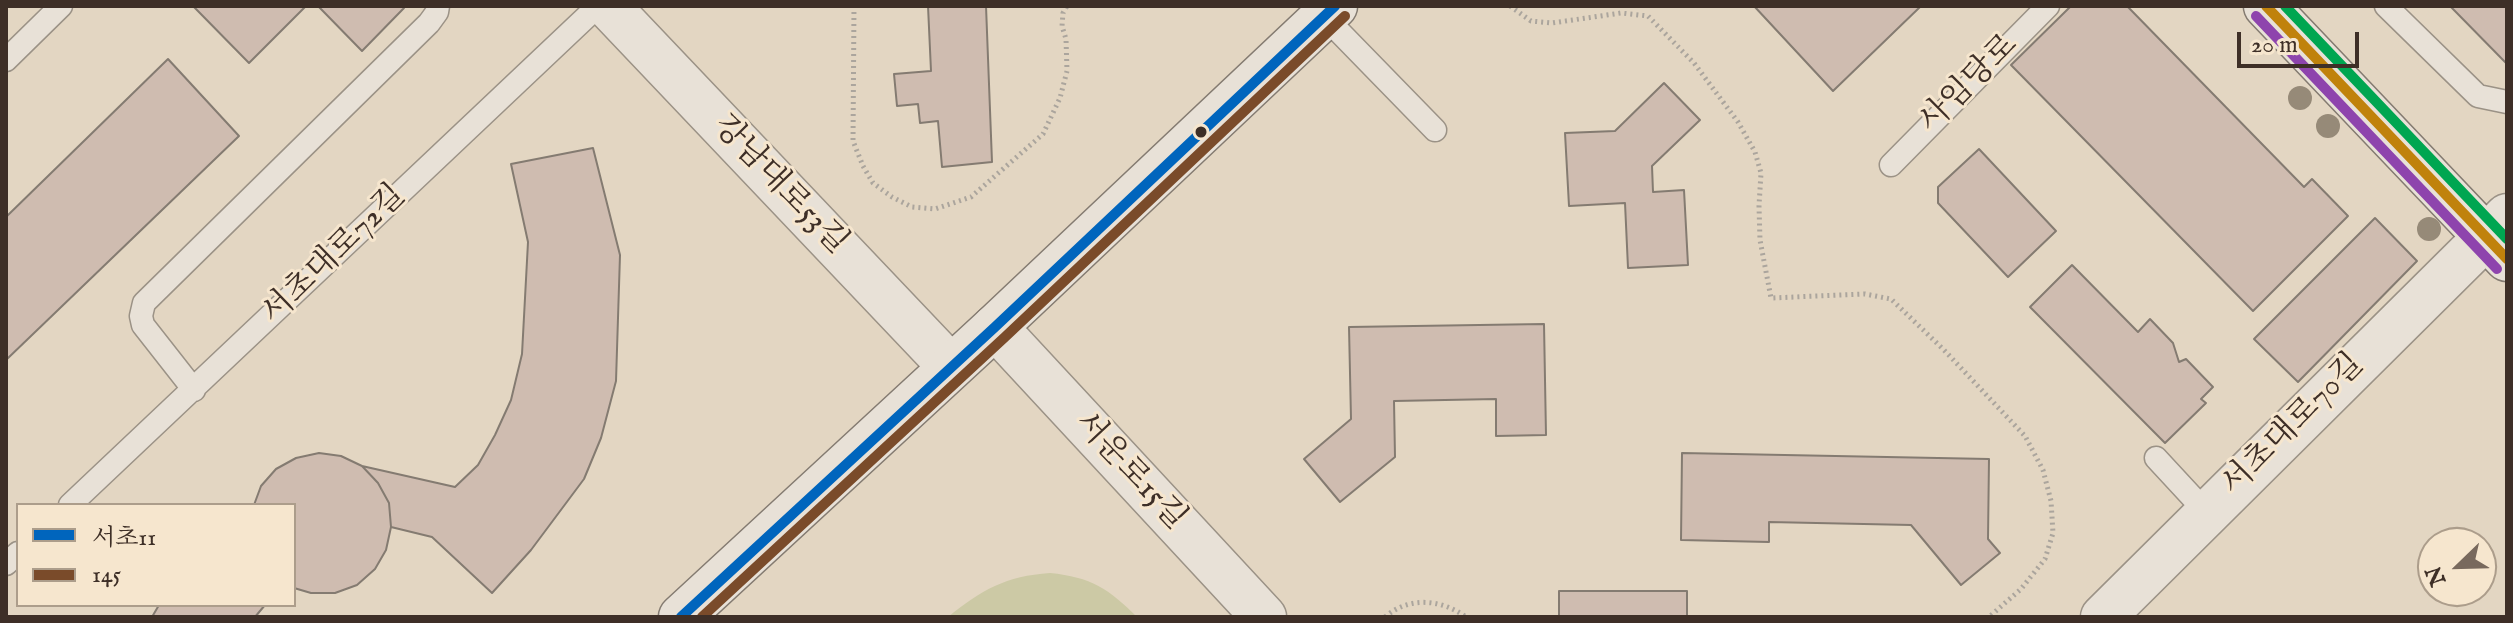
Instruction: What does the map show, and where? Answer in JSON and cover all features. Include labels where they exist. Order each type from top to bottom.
[{"type":"street","name":"강남대로53길","points":[[608,6],[950,366]]},
{"type":"street","points":[[2266,6],[2500,237]]},
{"type":"street","points":[[681,617],[995,327],[1325,9]]},
{"type":"street","name":"서초대로70길","points":[[2103,617],[2206,512],[2500,237]]},
{"type":"street","name":"서운로15길","points":[[995,327],[1264,617]]},
{"type":"lane","points":[[6,60],[61,6]]},
{"type":"lane","points":[[194,390],[143,325],[141,316],[144,303],[429,23],[438,6]]},
{"type":"lane","name":"서초대로72길","points":[[72,503],[598,6]]},
{"type":"lane","name":"사임당로","points":[[1891,165],[2048,6]]},
{"type":"lane","points":[[2386,6],[2478,96],[2507,102]]},
{"type":"lane","points":[[1325,9],[1435,130]]},
{"type":"lane","points":[[2156,458],[2206,512]]},
{"type":"path","points":[[854,6],[853,141],[873,183],[912,207],[935,209],[971,197],[1043,134],[1060,98],[1067,71],[1066,39],[1062,26],[1067,6]]},
{"type":"path","points":[[1510,6],[1531,21],[1552,23],[1621,13],[1648,16],[1694,63],[1738,122],[1755,152],[1761,173],[1760,240],[1771,298],[1865,294],[1891,299],[2025,436],[2043,470],[2051,501],[2053,533],[2045,559],[2021,589],[1989,617]]},
{"type":"path","points":[[1385,617],[1404,604],[1430,602],[1466,617]]},
{"type":"shaded area","points":[[1050,573],[1098,586],[1137,617],[948,617],[995,586],[1020,577]]},
{"type":"building","points":[[193,6],[306,6],[249,63]]},
{"type":"building","points":[[318,6],[402,6],[404,8],[362,51]]},
{"type":"building","points":[[928,6],[986,6],[992,162],[942,167],[938,121],[920,123],[918,104],[897,106],[894,74],[931,71]]},
{"type":"building","points":[[1754,6],[1921,6],[1833,91]]},
{"type":"building","points":[[2071,6],[2127,6],[2304,187],[2312,179],[2348,216],[2253,311],[2011,65]]},
{"type":"building","points":[[2450,6],[2507,6],[2507,64]]},
{"type":"building","points":[[168,59],[239,136],[6,360],[6,217]]},
{"type":"building","points":[[1664,83],[1700,120],[1652,166],[1653,192],[1684,190],[1688,265],[1628,268],[1625,203],[1569,206],[1565,133],[1615,131]]},
{"type":"building","points":[[593,148],[620,255],[616,381],[601,438],[584,479],[531,550],[492,593],[432,537],[391,527],[389,503],[378,483],[362,466],[455,487],[478,465],[511,400],[522,354],[528,242],[511,164]]},
{"type":"building","points":[[1979,149],[2056,231],[2008,277],[1938,203],[1938,187]]},
{"type":"building","points":[[2375,218],[2417,261],[2298,382],[2254,339]]},
{"type":"building","points":[[2072,265],[2138,332],[2150,319],[2173,343],[2179,362],[2186,359],[2213,387],[2201,399],[2206,403],[2165,443],[2030,307]]},
{"type":"building","points":[[1544,324],[1546,435],[1496,436],[1496,399],[1394,401],[1395,457],[1340,502],[1304,459],[1351,419],[1349,327]]},
{"type":"building","points":[[319,453],[341,456],[362,466],[378,483],[389,503],[391,527],[386,550],[375,569],[357,585],[335,593],[311,593],[296,589],[296,503],[255,503],[261,486],[276,469],[296,458]]},
{"type":"building","points":[[1682,453],[1989,459],[1988,539],[2000,553],[1961,585],[1911,525],[1769,522],[1769,542],[1681,540]]},
{"type":"building","points":[[1559,591],[1687,591],[1687,617],[1559,617]]},
{"type":"building","points":[[158,607],[263,607],[255,617],[152,617]]},
{"type":"transit line","name":"서초11","points":[[681,617],[995,327],[1335,6]]},
{"type":"transit line","points":[[2266,6],[2507,259]]},
{"type":"transit line","points":[[2285,6],[2507,239]]},
{"type":"transit line","name":"145","points":[[702,617],[1345,16]]},
{"type":"transit line","points":[[2256,16],[2497,269]]}]
